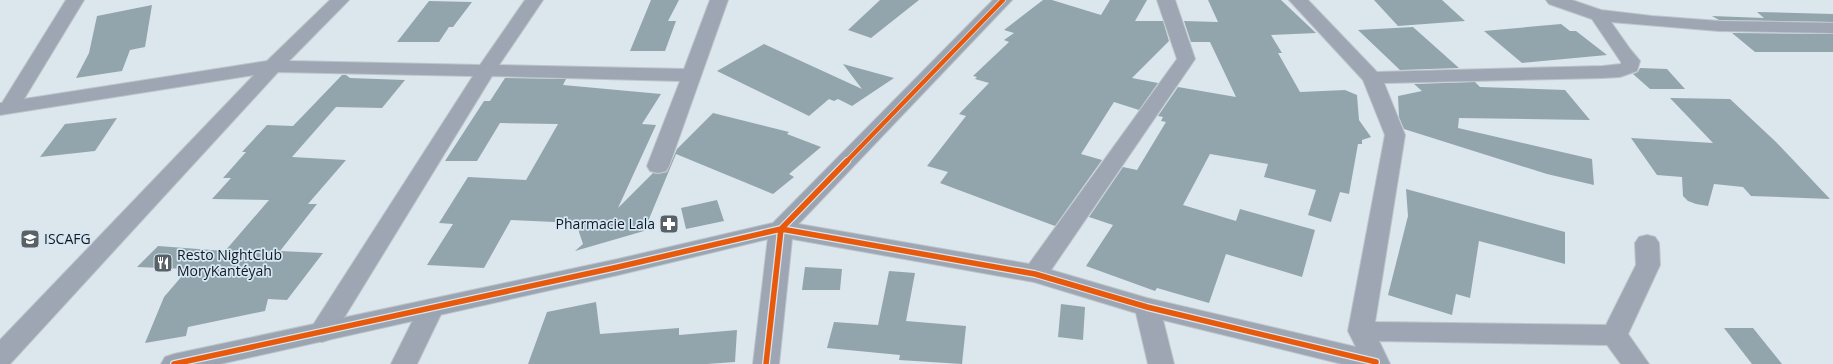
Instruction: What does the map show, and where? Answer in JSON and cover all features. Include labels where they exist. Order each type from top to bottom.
[{"type":"street","points":[[4,109],[75,0]]},
{"type":"street","points":[[0,357],[273,66],[340,0]]},
{"type":"street","points":[[322,332],[487,69],[534,0]]},
{"type":"street","points":[[658,166],[719,0]]},
{"type":"street","points":[[766,364],[781,229],[1003,0]]},
{"type":"street","points":[[1035,274],[1186,59],[1166,0]]},
{"type":"street","points":[[1298,0],[1372,78],[1396,135],[1362,331],[1376,363]]},
{"type":"street","points":[[1555,0],[1598,15],[1652,21],[1719,26],[1833,28]]},
{"type":"street","points":[[1372,78],[1603,72],[1620,71],[1630,67],[1631,61],[1623,53],[1598,15]]},
{"type":"street","points":[[4,109],[273,66],[487,69],[691,75]]},
{"type":"street","points":[[174,364],[618,267],[781,229],[1035,274],[1147,307],[1376,363]]},
{"type":"street","points":[[1614,335],[1648,265],[1647,243]]},
{"type":"street","points":[[1147,307],[1161,364]]},
{"type":"street","points":[[404,364],[431,308]]},
{"type":"street","points":[[1362,331],[1614,335]]},
{"type":"street","points":[[1614,335],[1636,364]]},
{"type":"building","points":[[651,0],[679,0],[668,21],[676,21],[665,51],[630,51]]},
{"type":"building","points":[[880,0],[919,0],[871,38],[848,30]]},
{"type":"building","points":[[1043,0],[1052,0],[1101,15],[1110,0],[1147,0],[1135,21],[1163,21],[1169,41],[1132,78],[1158,83],[1139,110],[1114,102],[1081,154],[1102,160],[1055,226],[940,183],[948,172],[927,166],[966,116],[959,114],[989,83],[975,79],[977,77],[973,76],[1009,42],[1004,40],[1014,33],[1004,30]]},
{"type":"building","points":[[1208,0],[1281,0],[1316,33],[1271,35],[1282,53],[1278,53],[1300,92],[1345,90],[1357,95],[1359,120],[1371,137],[1362,140],[1362,144],[1358,144],[1349,194],[1340,192],[1331,222],[1308,215],[1316,190],[1264,177],[1268,164],[1210,154],[1183,205],[1236,221],[1240,209],[1315,230],[1302,277],[1226,254],[1209,303],[1157,288],[1155,291],[1086,266],[1113,225],[1089,217],[1123,167],[1137,170],[1166,122],[1161,121],[1163,117],[1158,116],[1178,87],[1236,97],[1210,42],[1191,42],[1184,21],[1218,22]]},
{"type":"building","points":[[1374,0],[1442,0],[1465,21],[1398,26]]},
{"type":"building","points":[[429,1],[472,2],[453,27],[449,27],[439,42],[397,42]]},
{"type":"building","points":[[152,5],[145,47],[130,50],[122,71],[76,78],[89,53],[97,16]]},
{"type":"building","points":[[1757,12],[1833,14],[1833,22],[1719,20],[1712,16],[1764,18]]},
{"type":"building","points":[[1561,24],[1570,31],[1576,31],[1607,55],[1522,63],[1484,31]]},
{"type":"building","points":[[1413,27],[1459,68],[1400,70],[1358,30]]},
{"type":"building","points":[[1732,33],[1833,34],[1833,52],[1755,52]]},
{"type":"building","points":[[764,44],[862,89],[843,64],[894,78],[852,106],[838,99],[834,101],[829,99],[809,116],[717,71]]},
{"type":"building","points":[[1640,68],[1667,69],[1685,89],[1650,89],[1633,74],[1638,72]]},
{"type":"building","points":[[342,75],[346,75],[350,78],[405,80],[382,108],[336,107],[292,157],[346,160],[308,204],[317,204],[280,251],[323,253],[287,300],[268,299],[265,311],[188,327],[186,336],[145,343],[164,297],[188,269],[137,267],[158,246],[225,251],[269,200],[212,199],[231,178],[223,178],[246,152],[242,152],[267,125],[293,126]]},
{"type":"building","points":[[505,78],[566,79],[563,85],[661,94],[642,124],[656,125],[618,208],[653,173],[658,174],[667,172],[677,149],[713,113],[789,132],[787,134],[821,147],[789,174],[794,177],[773,194],[676,154],[644,231],[575,251],[583,244],[576,223],[511,220],[484,268],[427,265],[453,224],[439,223],[468,177],[526,180],[558,124],[500,123],[477,161],[445,161],[484,101],[490,101]]},
{"type":"building","points":[[1475,82],[1480,87],[1565,90],[1590,120],[1459,118],[1458,128],[1592,159],[1594,185],[1547,174],[1404,129],[1399,117],[1398,96],[1422,91],[1414,84]]},
{"type":"building","points":[[1670,98],[1730,99],[1776,142],[1830,199],[1751,196],[1743,187],[1714,184],[1708,206],[1688,201],[1683,196],[1682,177],[1657,175],[1631,138],[1713,143]]},
{"type":"building","points":[[117,118],[95,151],[40,157],[65,124]]},
{"type":"building","points":[[1406,189],[1565,232],[1565,264],[1479,241],[1470,298],[1456,294],[1452,315],[1388,295],[1408,216]]},
{"type":"building","points":[[717,200],[724,221],[686,229],[681,208]]},
{"type":"building","points":[[805,267],[842,269],[840,290],[802,290]]},
{"type":"building","points":[[889,271],[915,273],[906,321],[966,326],[962,364],[899,360],[900,355],[827,348],[834,322],[878,325]]},
{"type":"building","points":[[596,302],[600,334],[679,328],[679,335],[737,330],[735,362],[707,364],[528,364],[547,312]]},
{"type":"building","points":[[1061,304],[1085,307],[1083,340],[1058,337]]},
{"type":"building","points":[[1724,328],[1753,328],[1782,364],[1752,364]]},
{"type":"cycle path","points":[[174,364],[618,267],[781,229],[1003,0]]},
{"type":"cycle path","points":[[766,364],[781,229],[1035,274],[1147,307],[1376,362]]},
{"type":"place","name":"Pharmacie Lala","points":[[669,224]]},
{"type":"place","name":"ISCAFG","points":[[30,239]]},
{"type":"place","name":"Resto NightClub MoryKantéyah","points":[[163,263]]}]
